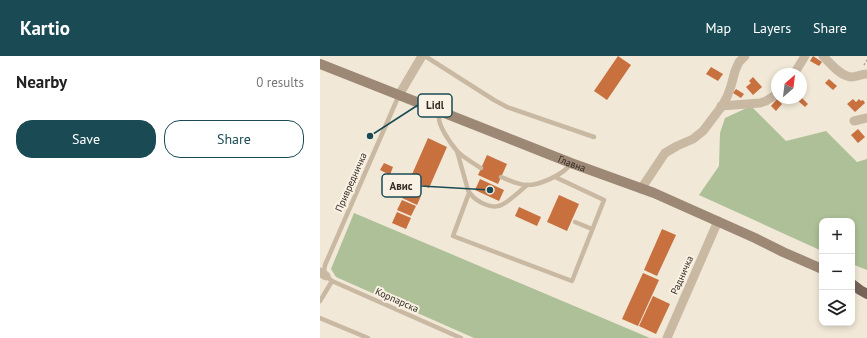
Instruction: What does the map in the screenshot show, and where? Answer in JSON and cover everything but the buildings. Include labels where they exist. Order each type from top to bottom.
[{"type":"main road","name":"Главна","points":[[320,64],[641,189],[718,221],[819,268]]},
{"type":"main road","points":[[855,284],[867,288]]},
{"type":"main road","points":[[855,286],[867,294]]},
{"type":"street","points":[[399,95],[424,56]]},
{"type":"street","points":[[641,189],[665,153],[693,139],[703,130],[727,97],[735,71],[739,62],[744,56]]},
{"type":"street","points":[[798,68],[806,56]]},
{"type":"street","points":[[823,56],[836,69],[851,77],[867,74]]},
{"type":"street","points":[[721,106],[760,103],[771,98]]},
{"type":"street","points":[[854,120],[867,118]]},
{"type":"street","name":"Радничка","points":[[667,338],[718,221]]},
{"type":"lane","points":[[424,56],[507,107],[594,137]]},
{"type":"lane","name":"Привредничка","points":[[326,276],[324,270],[325,265],[399,95]]},
{"type":"lane","points":[[440,111],[438,119],[441,127],[457,151],[481,168]]},
{"type":"lane","points":[[457,151],[470,193],[481,203],[496,207],[505,203],[527,185]]},
{"type":"lane","points":[[501,177],[527,185],[539,183],[555,177],[568,168],[571,163]]},
{"type":"lane","points":[[470,193],[453,236],[572,281],[604,200],[555,177]]},
{"type":"lane","points":[[575,222],[592,229]]},
{"type":"lane","points":[[320,301],[326,276]]},
{"type":"lane","name":"Корпарска","points":[[326,276],[461,338]]},
{"type":"lane","points":[[320,318],[368,338]]},
{"type":"green space","points":[[751,106],[786,141],[826,131],[857,162],[867,159],[867,270],[855,265],[855,218],[819,218],[819,250],[699,195],[719,166],[720,133],[725,118]]},
{"type":"green space","points":[[354,213],[650,338],[474,338],[336,277],[331,269]]},
{"type":"place","name":"Lidl","points":[[370,136]]},
{"type":"place","name":"Авис","points":[[490,190]]}]
